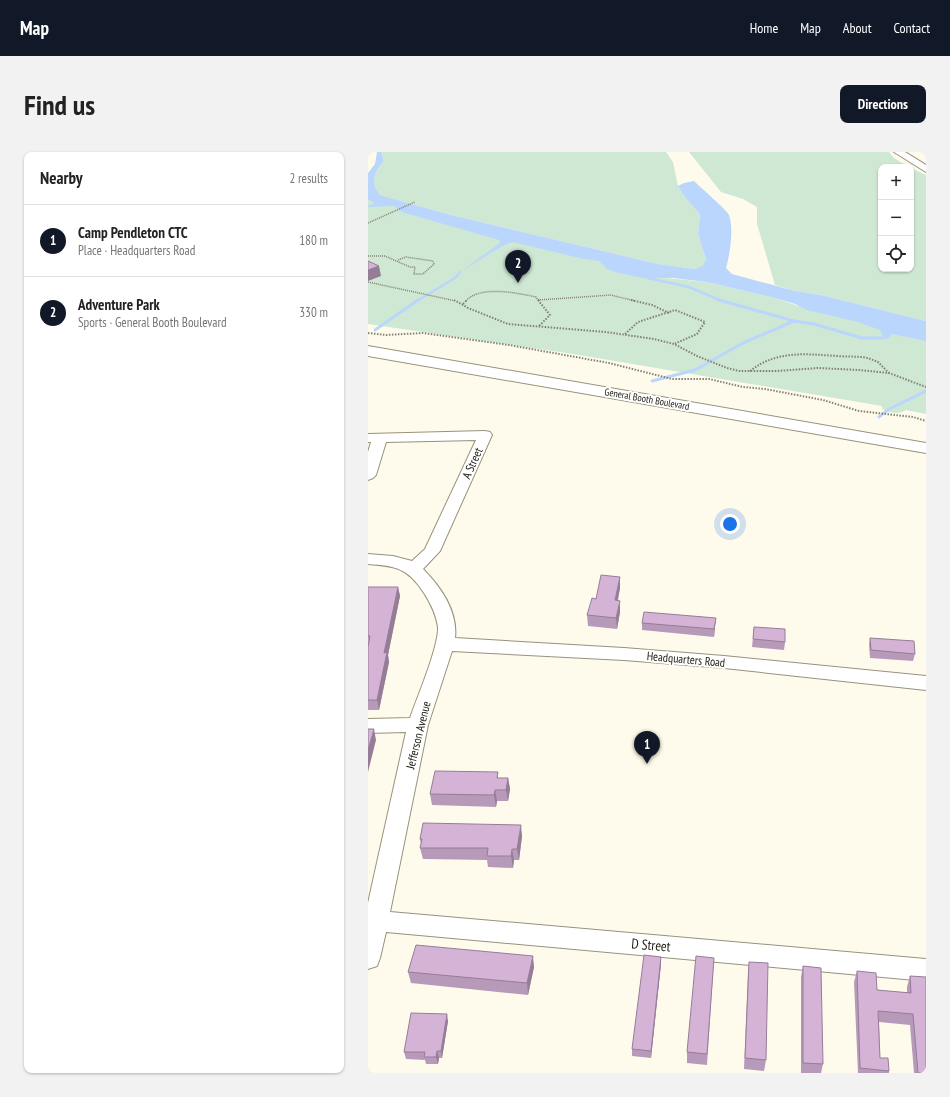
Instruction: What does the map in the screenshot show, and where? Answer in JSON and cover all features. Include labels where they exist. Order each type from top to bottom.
[{"type":"highway","name":"General Booth Boulevard","points":[[368,340],[926,435]]},
{"type":"highway","name":"General Booth Boulevard","points":[[368,351],[926,448]]},
{"type":"street","points":[[900,152],[926,169]]},
{"type":"street","name":"A Street","points":[[374,438],[484,435],[432,552],[413,569]]},
{"type":"street","points":[[368,475],[374,438]]},
{"type":"street","name":"Jefferson Avenue","points":[[368,559],[393,561],[407,565],[413,569],[425,581],[443,610],[448,628],[445,644],[418,725],[368,958]]},
{"type":"street","name":"Headquarters Road","points":[[445,644],[624,654],[926,683]]},
{"type":"street","points":[[368,726],[418,725]]},
{"type":"street","name":"D Street","points":[[377,921],[926,970]]},
{"type":"path","points":[[368,223],[415,202]]},
{"type":"path","points":[[368,256],[380,255],[398,260],[410,267],[415,267],[414,274],[423,274],[434,264],[433,261],[406,257],[398,260]]},
{"type":"path","points":[[368,282],[455,300],[503,323],[625,334],[674,344],[697,356],[727,368],[750,372],[818,368],[889,373],[912,380],[926,387]]},
{"type":"path","points":[[463,304],[469,297],[477,293],[490,291],[536,297],[547,308],[550,315],[539,326]]},
{"type":"path","points":[[538,300],[601,296],[620,297],[652,305],[669,313]]},
{"type":"path","points":[[625,334],[638,322],[675,310],[705,322],[697,334],[674,344]]},
{"type":"path","points":[[368,333],[386,335],[423,333],[508,345],[609,362],[672,379],[709,379],[743,387],[765,389],[811,397],[850,408],[926,421]]},
{"type":"path","points":[[750,372],[759,363],[768,359],[780,356],[803,354],[868,358],[882,364],[889,373]]},
{"type":"green space","points":[[381,152],[666,152],[673,162],[678,186],[684,196],[700,213],[698,234],[706,259],[703,265],[695,269],[658,264],[451,215],[380,195],[375,185],[374,177],[384,161]]},
{"type":"green space","points":[[689,152],[889,152],[894,158],[904,164],[878,164],[878,272],[914,272],[914,169],[926,175],[926,321],[775,285],[757,224],[757,207],[743,199],[721,192]]},
{"type":"green space","points":[[368,200],[383,206],[395,206],[400,210],[665,278],[707,282],[775,298],[798,306],[926,329],[926,414],[906,410],[900,413],[888,412],[882,409],[882,406],[573,354],[368,324]]},
{"type":"water","points":[[377,152],[381,152],[384,161],[374,177],[375,185],[380,195],[451,215],[658,264],[695,269],[703,265],[706,259],[698,234],[700,214],[684,196],[678,186],[694,181],[729,215],[731,234],[726,268],[732,274],[795,291],[821,295],[926,321],[926,341],[892,334],[888,339],[884,338],[880,330],[858,322],[807,310],[795,304],[775,298],[707,282],[673,278],[643,278],[619,273],[607,269],[599,261],[584,259],[513,242],[495,250],[460,272],[500,243],[499,240],[402,212],[394,206],[368,207],[368,205],[372,205],[373,202],[368,200],[368,173],[375,164]]},
{"type":"building","points":[[368,261],[379,266],[368,270]]},
{"type":"building","points":[[601,575],[620,577],[615,600],[620,601],[616,618],[587,615],[592,598],[596,599]]},
{"type":"building","points":[[368,587],[398,587],[384,653],[387,652],[377,700],[368,700],[368,647],[370,636],[368,636]]},
{"type":"building","points":[[644,612],[716,618],[714,629],[642,623]]},
{"type":"building","points":[[754,627],[785,629],[785,642],[753,639]]},
{"type":"building","points":[[870,638],[914,641],[915,654],[871,650]]},
{"type":"building","points":[[368,729],[374,729],[368,750]]},
{"type":"building","points":[[435,771],[498,772],[497,778],[508,778],[506,790],[495,790],[494,795],[430,794]]},
{"type":"building","points":[[423,823],[521,825],[517,849],[512,849],[511,856],[487,856],[488,848],[420,848]]},
{"type":"building","points":[[416,945],[533,956],[527,983],[408,972]]},
{"type":"building","points":[[644,955],[661,957],[651,1051],[632,1049]]},
{"type":"building","points":[[696,956],[714,958],[707,1054],[687,1052]]},
{"type":"building","points":[[749,962],[768,963],[766,1060],[745,1058]]},
{"type":"building","points":[[803,966],[821,968],[823,1064],[803,1063]]},
{"type":"building","points":[[857,971],[876,973],[877,990],[911,993],[910,976],[926,977],[926,1073],[918,1073],[913,1014],[878,1011],[880,1058],[888,1058],[889,1071],[860,1068]]},
{"type":"building","points":[[411,1013],[447,1014],[441,1051],[437,1051],[436,1057],[424,1057],[425,1052],[404,1052]]},
{"type":"waterway","points":[[417,301],[455,278],[460,272]]},
{"type":"waterway","points":[[648,278],[689,287],[721,301]]},
{"type":"waterway","points":[[375,330],[418,300]]},
{"type":"waterway","points":[[721,301],[794,321]]},
{"type":"waterway","points":[[652,381],[695,370],[743,343],[794,321]]},
{"type":"waterway","points":[[794,321],[814,324],[862,338],[884,338]]},
{"type":"waterway","points":[[879,417],[889,409],[926,391]]},
{"type":"place","name":"Adventure Park","points":[[518,283]]},
{"type":"place","name":"Camp Pendleton CTC","points":[[647,764]]}]
